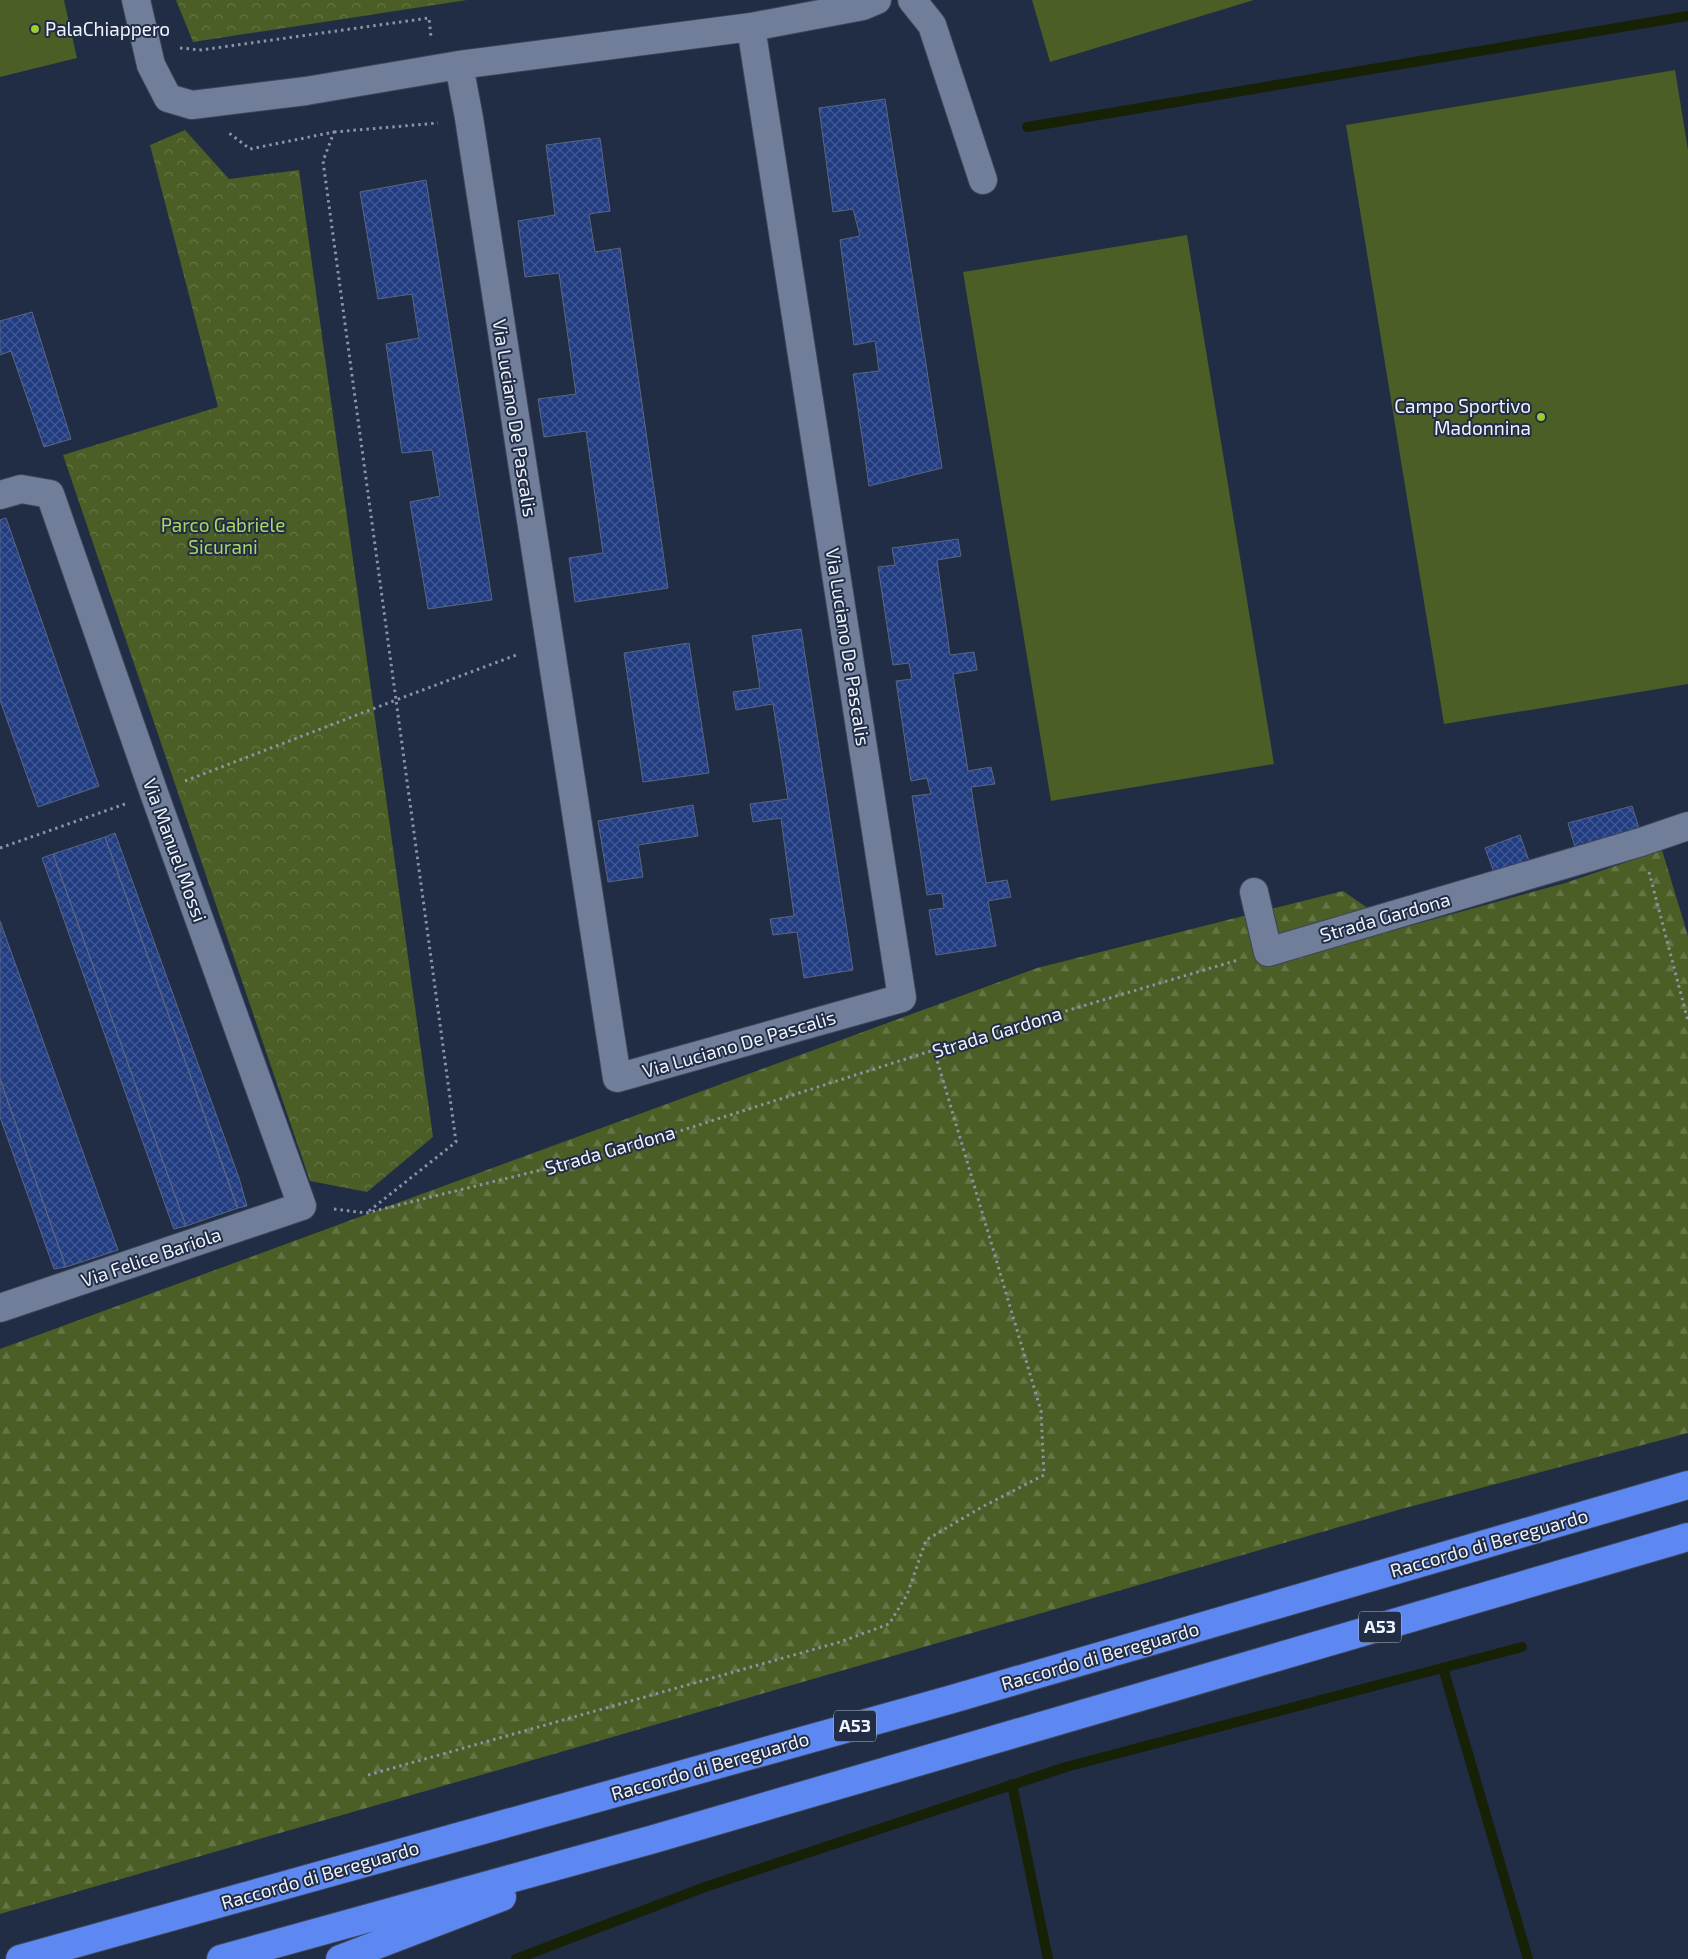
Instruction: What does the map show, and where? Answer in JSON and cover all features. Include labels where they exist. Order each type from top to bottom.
[{"type":"highway","name":"Raccordo di Bereguardo","points":[[20,1959],[939,1702],[1688,1485]]},
{"type":"highway","name":"A53","points":[[221,1959],[654,1839],[1688,1537]]},
{"type":"highway","points":[[340,1959],[654,1839]]},
{"type":"street","points":[[136,0],[152,65],[168,98],[192,105],[306,91],[459,65],[751,27],[863,6],[877,0]]},
{"type":"street","points":[[912,0],[932,25],[983,180]]},
{"type":"street","name":"Via Luciano De Pascalis","points":[[459,65],[616,1078],[902,998],[751,27]]},
{"type":"street","name":"Via Manuel Mossi","points":[[0,495],[21,489],[50,494],[154,793],[302,1206]]},
{"type":"street","name":"Strada Gardona","points":[[1268,952],[1641,842],[1688,826]]},
{"type":"street","points":[[1254,892],[1268,952]]},
{"type":"street","name":"Via Felice Bariola","points":[[2,1300],[302,1206]]},
{"type":"path","points":[[179,48],[201,50],[429,18],[433,46]]},
{"type":"path","points":[[192,105],[250,149],[334,132],[441,122]]},
{"type":"path","points":[[334,132],[323,161],[456,1142],[366,1213]]},
{"type":"path","points":[[182,782],[549,643]]},
{"type":"path","points":[[0,848],[125,804]]},
{"type":"path","points":[[1641,842],[1688,1021]]},
{"type":"path","name":"Strada Gardona","points":[[302,1206],[366,1213],[614,1152],[934,1050],[1268,952]]},
{"type":"path","points":[[368,1775],[840,1642],[889,1624],[907,1595],[926,1540],[982,1507],[1044,1476],[1041,1411],[934,1050]]},
{"type":"green space","name":"PalaChiappero","points":[[0,0],[64,0],[77,58],[0,77]]},
{"type":"green space","points":[[176,0],[467,0],[193,42]]},
{"type":"green space","points":[[1032,0],[1254,0],[1050,62]]},
{"type":"green space","name":"Campo Sportivo Madonnina","points":[[1675,70],[1688,150],[1688,684],[1444,724],[1346,125]]},
{"type":"green space","name":"Parco Gabriele Sicurani","points":[[185,130],[229,179],[299,170],[433,1137],[367,1192],[310,1181],[63,455],[218,407],[150,145]]},
{"type":"green space","points":[[1187,235],[1274,764],[1051,801],[963,272]]},
{"type":"green space","points":[[1662,850],[1688,936],[1688,1433],[1405,1508],[0,1914],[0,1349],[1037,968],[1343,891],[1398,929],[1565,883]]},
{"type":"building","points":[[885,99],[942,468],[869,486],[853,374],[879,371],[875,341],[854,345],[840,240],[860,236],[853,209],[833,212],[819,108]]},
{"type":"building","points":[[600,138],[610,211],[589,214],[595,252],[620,248],[668,588],[575,602],[569,558],[603,553],[586,431],[544,437],[538,399],[576,394],[559,273],[525,277],[518,221],[555,215],[546,145]]},
{"type":"building","points":[[426,180],[492,600],[428,609],[410,502],[440,496],[432,450],[402,453],[386,344],[419,338],[412,294],[378,299],[360,192]]},
{"type":"building","points":[[32,312],[71,439],[44,447],[11,351],[0,355],[0,321]]},
{"type":"building","points":[[6,518],[99,786],[38,807],[0,700],[0,520]]},
{"type":"building","points":[[958,539],[961,556],[937,560],[950,655],[974,652],[977,670],[953,674],[968,771],[991,767],[995,784],[971,787],[986,883],[1007,880],[1011,897],[988,901],[996,946],[936,955],[929,910],[944,908],[942,893],[927,895],[912,796],[931,794],[927,778],[911,781],[896,681],[912,679],[909,663],[893,665],[878,567],[895,565],[892,548]]},
{"type":"building","points":[[801,629],[853,970],[804,978],[797,932],[773,935],[770,919],[794,916],[781,818],[753,822],[750,804],[788,799],[773,704],[736,710],[733,692],[760,688],[752,636]]},
{"type":"building","points":[[689,643],[709,773],[643,782],[624,653]]},
{"type":"building","points":[[693,805],[698,836],[638,845],[643,877],[608,882],[598,821]]},
{"type":"building","points":[[1632,806],[1639,828],[1575,847],[1568,823]]},
{"type":"building","points":[[115,833],[239,1178],[247,1206],[238,1208],[236,1204],[105,837]]},
{"type":"building","points":[[1520,835],[1530,864],[1495,875],[1485,848]]},
{"type":"building","points":[[105,837],[238,1208],[186,1226],[53,854]]},
{"type":"building","points":[[53,854],[186,1226],[174,1229],[173,1227],[42,858]]},
{"type":"building","points":[[0,921],[118,1250],[66,1267],[0,1079]]},
{"type":"building","points":[[0,1079],[66,1267],[54,1269],[0,1117]]},
{"type":"waterway","points":[[1027,127],[1688,16]]},
{"type":"waterway","points":[[516,1959],[705,1887],[1066,1767],[1522,1647]]},
{"type":"waterway","points":[[1443,1668],[1528,1959]]},
{"type":"waterway","points":[[1012,1784],[1048,1959]]},
{"type":"place","name":"PalaChiappero","points":[[35,29]]},
{"type":"place","name":"Campo Sportivo Madonnina","points":[[1541,417]]}]
